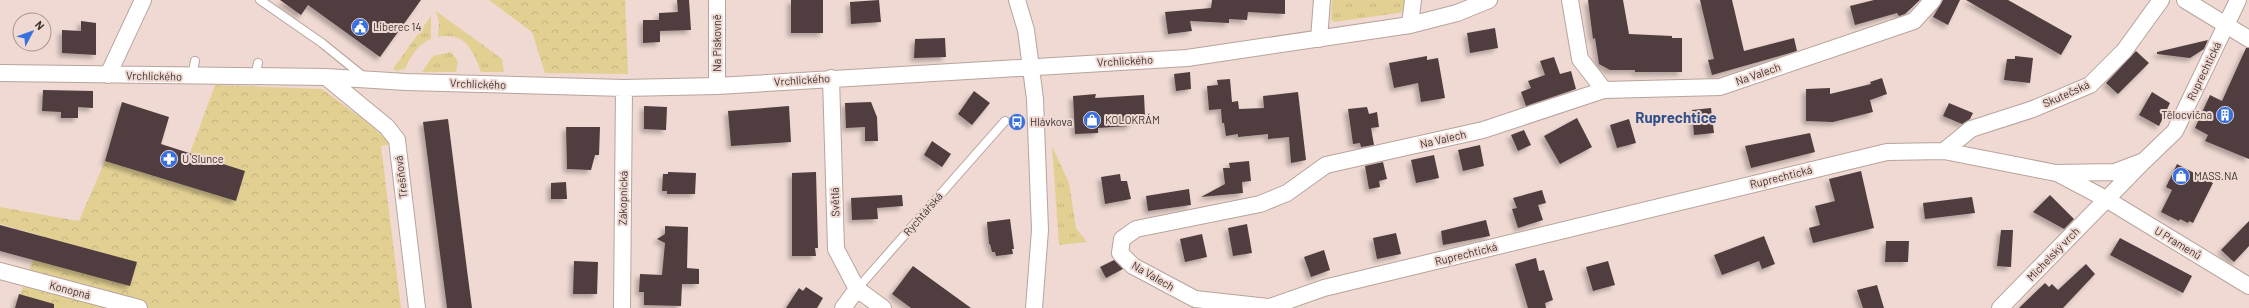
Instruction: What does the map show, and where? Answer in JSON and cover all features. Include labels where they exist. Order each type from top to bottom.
[{"type":"street","name":"Vrchlického","points":[[108,75],[143,0]]},
{"type":"street","name":"Na Pískovně","points":[[717,0],[717,86]]},
{"type":"street","points":[[1017,0],[1026,30],[1035,99],[1040,230],[1034,308]]},
{"type":"street","points":[[1319,38],[1322,0]]},
{"type":"street","points":[[1410,25],[1413,0]]},
{"type":"street","name":"Vrchlického","points":[[0,73],[108,75],[193,69],[257,70],[367,80],[624,88],[717,86],[1030,66],[1187,58],[1410,25],[1457,13],[1489,0]]},
{"type":"street","points":[[1570,0],[1580,59],[1604,90]]},
{"type":"street","name":"Na Valech","points":[[1267,308],[1195,299],[1133,266],[1120,253],[1122,239],[1136,229],[1260,204],[1287,193],[1326,166],[1484,130],[1604,90],[1720,87],[1914,21],[1933,0]]},
{"type":"street","name":"Skutečská","points":[[1944,151],[1971,130],[2033,109],[2090,85],[2124,51],[2161,0]]},
{"type":"street","points":[[2186,0],[2249,39]]},
{"type":"street","name":"Ruprechtická","points":[[1267,308],[1324,288],[1888,152],[1944,151],[2056,173],[2115,172],[2144,162],[2175,131],[2238,0]]},
{"type":"street","name":"Třešňová","points":[[326,77],[388,127],[397,140],[417,308]]},
{"type":"street","name":"Světlá","points":[[831,78],[836,249],[857,289],[883,308]]},
{"type":"street","name":"Zákopnická","points":[[622,308],[624,88]]},
{"type":"street","name":"Michelský vrch","points":[[2000,308],[2144,162]]},
{"type":"street","points":[[2056,173],[2106,200]]},
{"type":"street","name":"U Pramenů","points":[[2106,200],[2249,286]]},
{"type":"street","name":"Konopná","points":[[0,272],[139,308]]},
{"type":"street","name":"Rychtářská","points":[[843,308],[857,289]]},
{"type":"lane","points":[[260,0],[322,44],[367,80]]},
{"type":"lane","name":"Rychtářská","points":[[857,289],[1005,121]]},
{"type":"green space","points":[[489,0],[625,0],[628,74],[545,73],[532,32]]},
{"type":"green space","points":[[1332,0],[1407,0],[1406,12],[1334,22],[1331,19]]},
{"type":"green space","points":[[436,11],[502,59],[504,72],[481,72],[475,56],[467,44],[455,37],[438,37],[439,22]]},
{"type":"green space","points":[[431,16],[431,39],[422,44],[415,51],[405,69],[396,71],[393,69]]},
{"type":"green space","points":[[451,52],[458,61],[456,72],[422,72],[433,56]]},
{"type":"green space","points":[[215,85],[322,89],[367,122],[391,144],[381,146],[401,308],[15,308],[42,236],[0,224],[0,207],[79,221],[105,161],[236,201],[245,171],[190,153]]},
{"type":"green space","points":[[1052,146],[1069,183],[1076,228],[1087,242],[1059,245]]},
{"type":"building","points":[[280,0],[421,0],[380,57],[308,5],[301,15]]},
{"type":"building","points":[[677,0],[689,0],[691,30],[660,31],[660,42],[643,43],[643,20],[659,20],[659,13],[678,12]]},
{"type":"building","points":[[791,0],[823,0],[823,33],[791,33]]},
{"type":"building","points":[[879,0],[881,22],[851,24],[850,2]]},
{"type":"building","points":[[1212,0],[1285,0],[1285,14],[1248,12],[1247,20],[1229,19],[1229,23],[1190,21],[1192,31],[1168,34],[1165,12],[1211,8]]},
{"type":"building","points":[[1588,0],[1623,0],[1629,34],[1672,36],[1672,38],[1682,38],[1682,72],[1635,72],[1635,70],[1610,70],[1599,64],[1595,38],[1593,39]]},
{"type":"building","points":[[1700,0],[1732,0],[1744,51],[1794,38],[1797,51],[1712,75],[1708,60],[1714,59]]},
{"type":"building","points":[[1874,0],[1920,0],[1905,14],[1899,16],[1897,13],[1855,25],[1850,6]]},
{"type":"building","points":[[1943,0],[1960,0],[1948,25],[1933,17]]},
{"type":"building","points":[[1966,0],[2008,0],[2072,36],[2061,55]]},
{"type":"building","points":[[81,21],[96,23],[96,55],[62,53],[62,30],[81,31]]},
{"type":"building","points":[[1495,28],[1498,48],[1470,53],[1467,33]]},
{"type":"building","points":[[945,38],[946,57],[914,58],[915,39]]},
{"type":"building","points":[[2208,40],[2204,49],[2190,58],[2157,54],[2157,52]]},
{"type":"building","name":"Tělocvična","points":[[2246,48],[2249,48],[2249,159],[2205,141],[2208,135],[2195,128],[2210,95],[2222,101]]},
{"type":"building","points":[[2136,51],[2149,63],[2118,94],[2106,83]]},
{"type":"building","points":[[1427,56],[1427,60],[1438,58],[1445,98],[1421,102],[1418,83],[1394,88],[1389,63]]},
{"type":"building","points":[[2015,56],[2033,58],[2030,83],[2004,80],[2007,59],[2015,59]]},
{"type":"building","points":[[1554,57],[1560,74],[1571,71],[1576,89],[1526,106],[1521,92],[1531,88],[1528,81],[1545,75],[1540,61]]},
{"type":"building","points":[[1190,72],[1191,89],[1176,91],[1174,74]]},
{"type":"building","points":[[1882,78],[1887,94],[1870,100],[1873,112],[1833,122],[1806,121],[1806,89],[1830,88],[1830,94],[1871,84],[1870,82]]},
{"type":"building","points":[[1230,79],[1232,102],[1238,101],[1239,109],[1264,108],[1263,96],[1298,92],[1306,160],[1291,163],[1289,137],[1268,139],[1268,134],[1238,137],[1238,134],[1226,136],[1224,123],[1222,123],[1221,109],[1209,110],[1207,86],[1218,85],[1217,80]]},
{"type":"building","points":[[43,90],[93,91],[93,108],[78,107],[78,118],[61,118],[61,112],[42,111]]},
{"type":"building","points":[[974,91],[990,103],[972,125],[958,114]]},
{"type":"building","points":[[2152,92],[2170,103],[2159,126],[2139,115]]},
{"type":"building","points":[[1096,94],[1095,98],[1144,95],[1145,116],[1138,116],[1129,126],[1098,128],[1098,133],[1075,134],[1073,96]]},
{"type":"building","points":[[122,102],[169,117],[161,144],[245,171],[236,201],[105,161]]},
{"type":"building","points":[[871,102],[877,117],[878,141],[865,141],[865,127],[846,128],[845,103]]},
{"type":"building","points":[[1949,103],[1973,113],[1970,119],[1962,124],[1943,116]]},
{"type":"building","points":[[644,106],[667,107],[666,130],[644,129]]},
{"type":"building","points":[[789,106],[791,142],[731,146],[728,111]]},
{"type":"building","points":[[1367,107],[1369,114],[1377,112],[1379,127],[1371,128],[1374,145],[1361,147],[1360,143],[1353,144],[1348,109]]},
{"type":"building","points":[[1711,108],[1714,133],[1694,135],[1692,110]]},
{"type":"building","points":[[1577,118],[1592,147],[1560,164],[1544,136]]},
{"type":"building","points":[[448,119],[472,308],[447,308],[423,122]]},
{"type":"building","points":[[1629,119],[1636,143],[1617,148],[1610,125]]},
{"type":"building","points":[[566,127],[600,127],[599,155],[595,155],[591,170],[567,169]]},
{"type":"building","points":[[1524,130],[1531,145],[1518,151],[1511,135]]},
{"type":"building","points":[[1810,133],[1815,152],[1751,168],[1745,146]]},
{"type":"building","points":[[932,141],[951,154],[942,167],[924,155]]},
{"type":"building","points":[[1480,145],[1484,166],[1463,171],[1458,150]]},
{"type":"building","points":[[1434,155],[1439,178],[1416,183],[1411,160]]},
{"type":"building","points":[[1249,161],[1251,181],[1242,182],[1243,193],[1201,197],[1225,184],[1223,168],[1230,168],[1229,163]]},
{"type":"building","points":[[1383,162],[1387,179],[1379,181],[1380,187],[1369,189],[1365,166]]},
{"type":"building","points":[[2177,164],[2213,183],[2193,223],[2189,221],[2188,223],[2180,219],[2179,221],[2161,212],[2172,190],[2166,187]]},
{"type":"building","points":[[1861,171],[1874,228],[1813,243],[1809,228],[1820,225],[1815,206],[1835,201],[1829,179]]},
{"type":"building","points":[[668,172],[696,173],[695,194],[667,194],[667,191],[662,191],[663,174],[668,174]]},
{"type":"building","points":[[816,172],[818,248],[815,248],[816,256],[792,256],[792,173]]},
{"type":"building","points":[[1120,174],[1121,181],[1127,181],[1131,199],[1105,204],[1101,177]]},
{"type":"building","points":[[566,182],[567,199],[551,199],[551,183]]},
{"type":"building","points":[[1189,189],[1191,205],[1148,211],[1146,196]]},
{"type":"building","points":[[1542,190],[1546,203],[1538,205],[1543,220],[1518,228],[1512,209],[1517,208],[1513,198]]},
{"type":"building","points":[[902,195],[903,206],[877,208],[878,219],[852,220],[851,198]]},
{"type":"building","points":[[2050,195],[2074,219],[2064,229],[2033,212]]},
{"type":"building","points":[[1972,197],[1975,213],[1925,219],[1923,203]]},
{"type":"building","points":[[1010,219],[1014,249],[1012,249],[1013,254],[996,256],[995,252],[992,252],[989,244],[987,222]]},
{"type":"building","points":[[1486,220],[1490,236],[1443,245],[1441,231]]},
{"type":"building","points":[[2249,221],[2249,246],[2234,262],[2221,250]]},
{"type":"building","points":[[1247,224],[1252,253],[1233,256],[1228,228]]},
{"type":"building","points":[[0,225],[137,262],[130,286],[0,251]]},
{"type":"building","points":[[665,226],[688,227],[687,268],[699,269],[699,284],[682,284],[681,306],[644,305],[644,292],[639,292],[640,274],[662,275],[665,243],[657,239],[665,234]]},
{"type":"building","points":[[2001,230],[2013,230],[2011,267],[1997,266]]},
{"type":"building","points":[[1396,233],[1401,254],[1377,259],[1373,238]]},
{"type":"building","points":[[1202,234],[1207,257],[1185,262],[1180,239]]},
{"type":"building","points":[[1764,236],[1775,264],[1762,269],[1759,261],[1722,275],[1714,255]]},
{"type":"building","points":[[2120,238],[2192,276],[2183,293],[2110,255]]},
{"type":"building","points":[[1886,241],[1909,241],[1908,262],[1885,262]]},
{"type":"building","points":[[1324,250],[1330,270],[1311,277],[1304,257]]},
{"type":"building","points":[[1536,258],[1539,271],[1544,270],[1553,300],[1545,303],[1546,308],[1528,308],[1515,264]]},
{"type":"building","points":[[1114,260],[1123,269],[1106,278],[1100,267]]},
{"type":"building","points":[[574,261],[598,262],[597,294],[573,294]]},
{"type":"building","points":[[1608,261],[1615,285],[1593,291],[1586,267]]},
{"type":"building","points":[[2086,264],[2095,274],[2063,308],[2019,308],[2045,283],[2049,287],[2052,284],[2058,290]]},
{"type":"building","points":[[913,266],[971,308],[911,308],[892,294]]},
{"type":"building","points":[[1877,285],[1884,308],[1863,308],[1857,290]]},
{"type":"building","points":[[806,287],[823,298],[817,308],[786,308],[799,288],[803,291]]},
{"type":"building","points":[[19,294],[54,304],[54,308],[15,308]]},
{"type":"place","name":"Liberec 14","points":[[360,27]]},
{"type":"place","name":"Tělocvična","points":[[2225,115]]},
{"type":"place","name":"KOLOKRÁM","points":[[1092,120]]},
{"type":"place","name":"Hlávkova","points":[[1017,122]]},
{"type":"place","name":"U Slunce","points":[[169,159]]},
{"type":"place","name":"MASS.NA","points":[[2181,176]]},
{"type":"district","name":"Ruprechtice","points":[[1676,118]]}]
